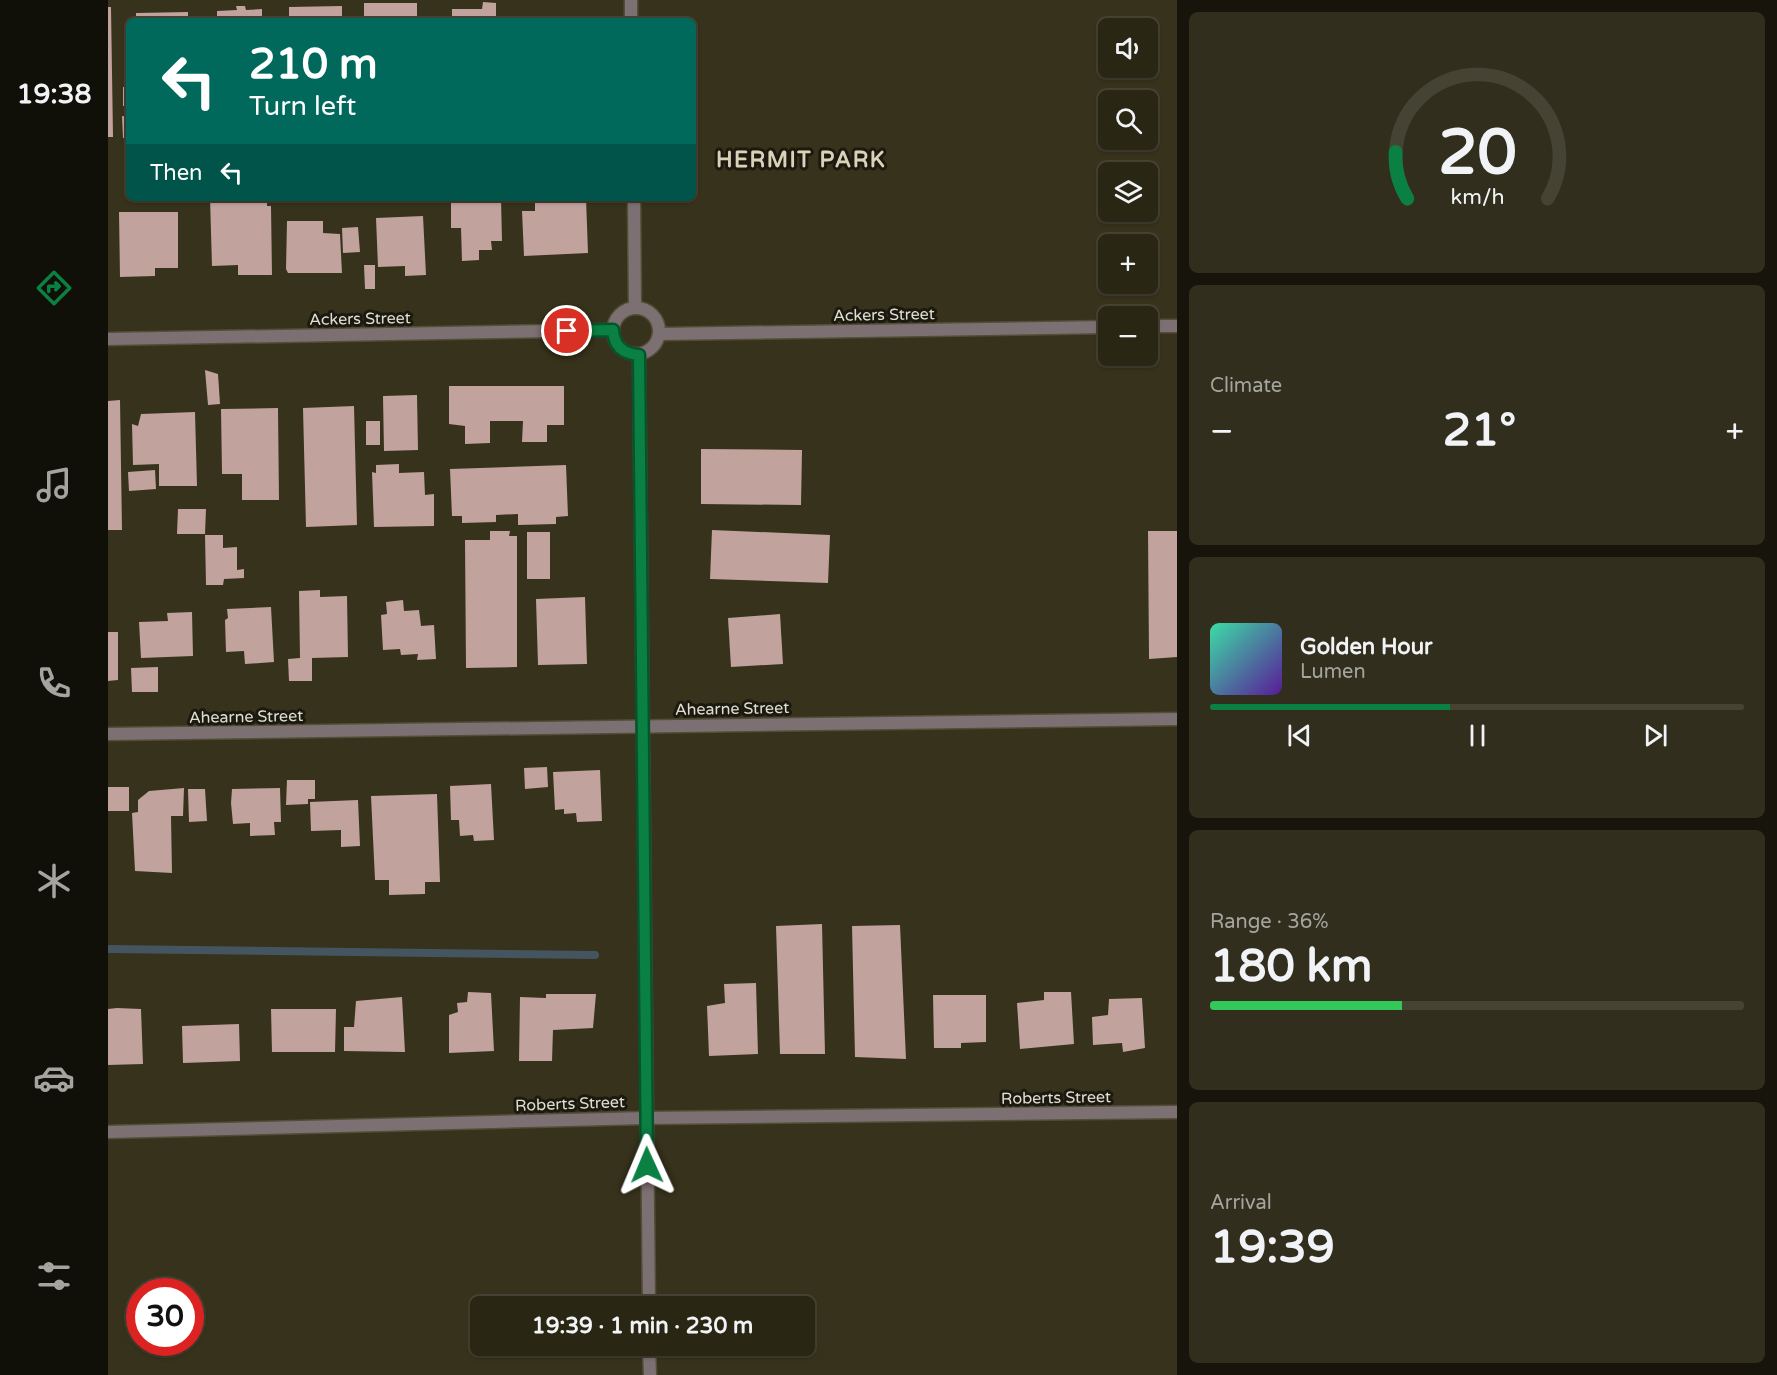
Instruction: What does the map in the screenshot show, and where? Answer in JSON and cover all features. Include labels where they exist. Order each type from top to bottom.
[{"type":"street","points":[[631,0],[632,18]]},
{"type":"street","points":[[634,201],[635,308]]},
{"type":"street","points":[[635,308],[644,309],[657,319],[660,334],[653,348],[639,355],[623,351],[614,338],[613,330],[619,315],[635,308]]},
{"type":"street","points":[[1158,326],[1177,326]]},
{"type":"street","name":"Ackers Street","points":[[660,334],[1098,327]]},
{"type":"street","name":"Ackers Street","points":[[108,339],[613,330]]},
{"type":"street","points":[[639,355],[649,1296]]},
{"type":"street","name":"Ahearne Street","points":[[108,734],[1177,719]]},
{"type":"street","name":"Roberts Street","points":[[108,1132],[646,1118],[1177,1112]]},
{"type":"street","points":[[649,1356],[650,1375]]},
{"type":"building","points":[[483,2],[496,3],[496,18],[452,18],[452,9],[482,9]]},
{"type":"building","points":[[364,3],[417,3],[417,18],[364,18]]},
{"type":"building","points":[[236,6],[245,6],[246,10],[262,9],[262,18],[217,18],[217,11],[237,10]]},
{"type":"building","points":[[342,6],[342,18],[289,18],[289,7]]},
{"type":"building","points":[[108,7],[111,7],[113,137],[108,137]]},
{"type":"building","points":[[188,12],[188,18],[136,18],[136,13]]},
{"type":"building","points":[[123,87],[126,87],[126,106],[123,106]]},
{"type":"building","points":[[122,116],[126,117],[126,138],[123,138]]},
{"type":"building","points":[[210,201],[267,201],[267,206],[271,206],[272,275],[238,275],[238,265],[212,266]]},
{"type":"building","points":[[451,201],[501,201],[502,241],[491,241],[492,250],[479,250],[479,260],[462,261],[461,228],[451,228]]},
{"type":"building","points":[[535,201],[586,201],[588,253],[524,256],[522,211],[535,211]]},
{"type":"building","points":[[119,212],[178,212],[178,268],[155,268],[155,276],[120,277]]},
{"type":"building","points":[[423,216],[426,275],[405,276],[405,266],[378,267],[376,218]]},
{"type":"building","points":[[287,221],[323,221],[323,233],[340,234],[342,273],[288,273],[286,269]]},
{"type":"building","points":[[358,227],[360,252],[343,253],[342,228]]},
{"type":"building","points":[[364,265],[375,265],[375,289],[365,289]]},
{"type":"building","points":[[205,370],[218,374],[220,404],[208,405]]},
{"type":"building","points":[[449,386],[564,386],[564,425],[547,425],[547,442],[522,442],[523,421],[490,421],[490,443],[465,444],[465,426],[449,424]]},
{"type":"building","points":[[417,395],[418,450],[384,451],[383,396]]},
{"type":"building","points":[[120,400],[122,530],[108,530],[108,401]]},
{"type":"building","points":[[354,406],[357,525],[306,527],[303,408]]},
{"type":"building","points":[[278,408],[279,500],[242,500],[242,474],[222,474],[221,409]]},
{"type":"building","points":[[195,412],[197,486],[159,486],[159,464],[133,465],[132,424],[138,426],[141,414]]},
{"type":"building","points":[[366,421],[380,421],[380,445],[366,445]]},
{"type":"building","points":[[701,449],[802,450],[801,505],[701,504]]},
{"type":"building","points":[[399,464],[399,473],[424,472],[425,495],[434,494],[434,526],[374,527],[372,472],[376,473],[376,465]]},
{"type":"building","points":[[566,465],[568,516],[556,517],[556,524],[518,525],[518,514],[496,515],[496,522],[462,523],[462,516],[452,516],[450,469]]},
{"type":"building","points":[[155,470],[156,489],[129,491],[128,472]]},
{"type":"building","points":[[178,509],[206,509],[205,534],[177,534]]},
{"type":"building","points":[[712,530],[830,535],[828,583],[710,579]]},
{"type":"building","points":[[490,531],[510,531],[509,536],[517,536],[517,667],[466,668],[465,540],[490,540]]},
{"type":"building","points":[[1148,531],[1177,531],[1177,657],[1149,659]]},
{"type":"building","points":[[527,532],[550,532],[550,579],[527,579]]},
{"type":"building","points":[[205,535],[223,535],[223,548],[237,547],[237,570],[244,569],[244,578],[224,579],[223,585],[206,585]]},
{"type":"building","points":[[320,590],[320,597],[347,596],[348,657],[312,658],[312,681],[289,681],[288,659],[300,658],[299,591]]},
{"type":"building","points":[[585,597],[587,664],[538,665],[536,599]]},
{"type":"building","points":[[403,600],[404,611],[419,610],[421,626],[434,625],[436,659],[417,660],[418,654],[401,655],[400,649],[383,650],[381,615],[387,614],[386,602]]},
{"type":"building","points":[[271,607],[274,662],[245,664],[244,651],[226,652],[227,609]]},
{"type":"building","points":[[192,612],[193,656],[141,658],[139,622],[168,621],[167,613]]},
{"type":"building","points":[[780,614],[783,664],[731,667],[728,618]]},
{"type":"building","points":[[108,632],[118,632],[118,680],[108,681]]},
{"type":"building","points":[[158,667],[158,692],[132,692],[131,668]]},
{"type":"building","points":[[547,767],[548,787],[525,789],[524,768]]},
{"type":"building","points":[[600,770],[602,821],[577,822],[576,813],[564,814],[564,809],[555,810],[553,772]]},
{"type":"building","points":[[287,780],[315,780],[315,799],[308,799],[308,804],[286,805]]},
{"type":"building","points":[[491,784],[494,840],[474,841],[473,835],[460,836],[459,820],[451,820],[450,786]]},
{"type":"building","points":[[108,787],[129,787],[129,811],[108,811]]},
{"type":"building","points":[[184,788],[183,816],[171,816],[172,873],[135,871],[132,813],[138,812],[138,800],[149,791]]},
{"type":"building","points":[[280,788],[281,822],[274,822],[275,835],[250,836],[250,823],[233,824],[232,789]]},
{"type":"building","points":[[188,789],[205,789],[207,821],[189,822]]},
{"type":"building","points":[[437,794],[440,882],[425,882],[425,894],[389,895],[389,880],[375,880],[371,796]]},
{"type":"building","points":[[358,800],[360,846],[341,847],[341,830],[311,831],[310,802]]},
{"type":"building","points":[[822,924],[825,1054],[780,1054],[776,926]]},
{"type":"building","points":[[900,925],[906,1059],[855,1057],[852,926]]},
{"type":"building","points":[[756,983],[758,1054],[709,1056],[707,1006],[725,1003],[724,984]]},
{"type":"building","points":[[468,992],[491,993],[494,1051],[449,1053],[449,1015],[458,1012],[457,1003],[467,1002]]},
{"type":"building","points":[[1044,992],[1071,992],[1074,1044],[1020,1049],[1017,1003],[1044,1000]]},
{"type":"building","points":[[546,994],[596,994],[593,1028],[553,1030],[552,1061],[519,1061],[520,997],[546,998]]},
{"type":"building","points":[[933,995],[986,995],[986,1042],[961,1043],[961,1048],[934,1048]]},
{"type":"building","points":[[402,997],[405,1052],[344,1051],[344,1027],[354,1027],[356,1001]]},
{"type":"building","points":[[1142,998],[1145,1048],[1123,1052],[1122,1043],[1093,1045],[1092,1017],[1108,1015],[1109,999]]},
{"type":"building","points":[[108,1009],[141,1009],[143,1064],[108,1065]]},
{"type":"building","points":[[271,1009],[336,1009],[335,1052],[272,1052]]},
{"type":"building","points":[[239,1024],[240,1061],[183,1063],[182,1026]]},
{"type":"waterway","points":[[108,949],[595,955]]},
{"type":"district","name":"HERMIT PARK","points":[[801,159]]},
{"type":"route","points":[[567,331],[613,330],[617,345],[623,351],[639,355],[647,1165]]}]
